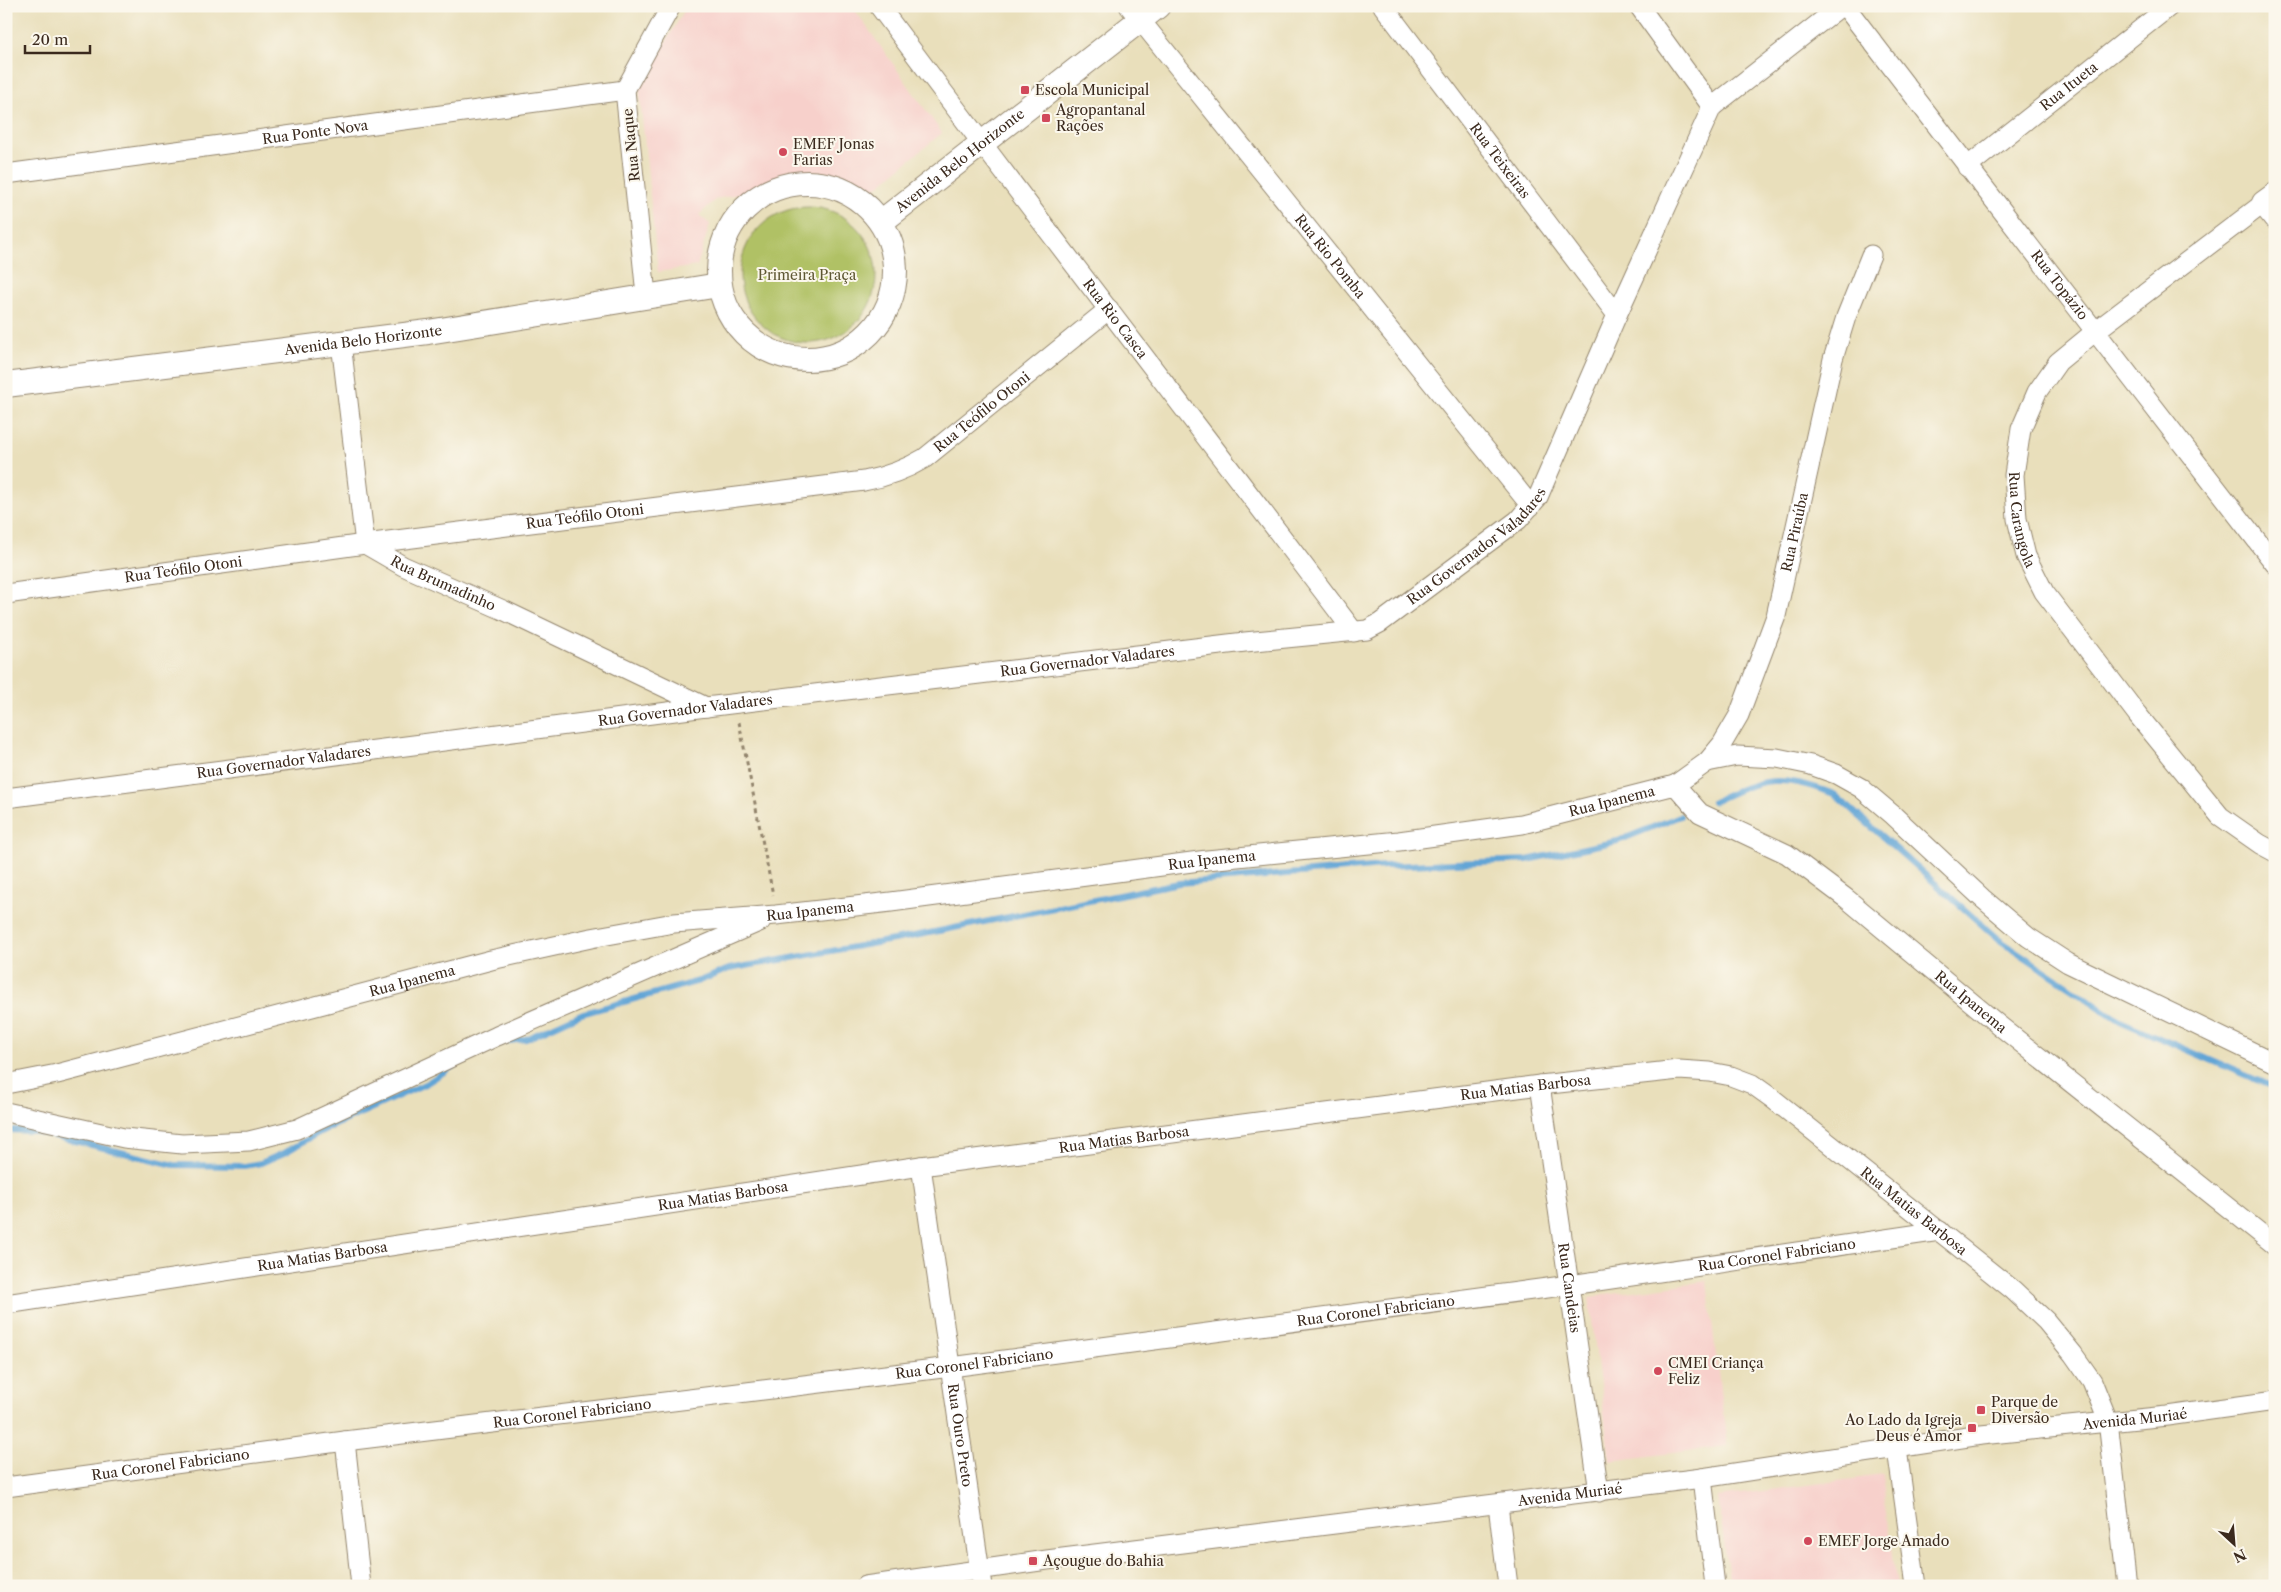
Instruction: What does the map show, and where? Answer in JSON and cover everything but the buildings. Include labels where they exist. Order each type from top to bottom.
[{"type":"street","name":"Rua Naque","points":[[646,295],[626,90],[671,6]]},
{"type":"street","name":"Rua Rio Casca","points":[[879,6],[980,143],[1109,309],[1354,632]]},
{"type":"street","name":"Rua Teixeiras","points":[[1383,6],[1617,314]]},
{"type":"street","points":[[1639,6],[1712,107]]},
{"type":"street","name":"Rua Governador Valadares","points":[[6,798],[706,707],[1245,642],[1367,630],[1380,623],[1518,520],[1538,497],[1617,314],[1712,107],[1843,6]]},
{"type":"street","name":"Rua Topázio","points":[[1843,6],[2097,330],[2275,564]]},
{"type":"street","name":"Rua Itueta","points":[[1968,167],[2170,6]]},
{"type":"street","name":"Avenida Belo Horizonte","points":[[881,222],[1142,11]]},
{"type":"street","name":"Rua Rio Pomba","points":[[1142,11],[1531,506]]},
{"type":"street","name":"Rua Ponte Nova","points":[[6,174],[626,90]]},
{"type":"street","points":[[814,183],[840,189],[863,202],[881,222],[891,242],[895,264],[892,294],[887,308],[875,327],[859,342],[839,353],[817,359],[794,359],[773,353],[753,342],[737,326],[729,313],[719,285],[719,259],[726,233],[742,211],[762,194],[787,185],[814,183]]},
{"type":"street","name":"Rua Carangola","points":[[2271,205],[2097,330],[2058,362],[2036,392],[2021,429],[2014,474],[2018,519],[2026,556],[2044,592],[2088,651],[2220,816],[2260,844],[2275,852]]},
{"type":"street","name":"Rua Piraúba","points":[[1675,785],[1707,762],[1722,744],[1739,715],[1776,616],[1833,359],[1846,317],[1871,255]]},
{"type":"street","name":"Avenida Belo Horizonte","points":[[6,385],[428,332],[646,295],[719,285]]},
{"type":"street","name":"Rua Teófilo Otoni","points":[[6,594],[366,544],[884,477],[906,469],[925,458],[1109,309]]},
{"type":"street","points":[[341,343],[366,544]]},
{"type":"street","name":"Rua Brumadinho","points":[[366,544],[404,566],[504,610],[706,707]]},
{"type":"street","points":[[1707,762],[1737,756],[1777,758],[1811,765],[1836,774],[1861,788],[1982,898],[2036,942],[2068,963],[2275,1063]]},
{"type":"street","name":"Rua Ipanema","points":[[6,1084],[57,1074],[491,960],[591,938],[674,923],[776,915],[891,902],[1207,860],[1372,844],[1522,824],[1675,785],[1700,813],[1787,854],[1847,899],[2000,1026],[2275,1245]]},
{"type":"street","points":[[6,1112],[124,1138],[182,1144],[249,1141],[306,1125],[497,1036],[776,915]]},
{"type":"street","name":"Rua Matias Barbosa","points":[[6,1304],[921,1166],[1540,1085],[1679,1070],[1710,1072],[1731,1076],[1752,1084],[1773,1099],[2013,1290],[2046,1321],[2073,1354],[2092,1381],[2108,1421],[2127,1586]]},
{"type":"street","name":"Rua Candeias","points":[[1540,1085],[1599,1492]]},
{"type":"street","name":"Rua Ouro Preto","points":[[921,1166],[981,1578]]},
{"type":"street","name":"Rua Coronel Fabriciano","points":[[6,1487],[345,1441],[951,1367],[1570,1285],[1940,1231]]},
{"type":"street","name":"Avenida Muriaé","points":[[865,1586],[981,1578],[1057,1559],[1599,1492],[1898,1449],[1981,1435],[2167,1416],[2275,1401]]},
{"type":"street","points":[[345,1441],[361,1586]]},
{"type":"street","points":[[1898,1449],[1916,1586]]},
{"type":"street","points":[[1702,1478],[1715,1586]]},
{"type":"street","points":[[1498,1504],[1508,1586]]},
{"type":"path","points":[[735,704],[776,915]]},
{"type":"shaded area","name":"EMEF Jonas Farias","points":[[687,6],[852,6],[942,133],[871,192],[825,173],[793,172],[764,183],[748,192],[716,199],[699,215],[710,224],[697,266],[658,272],[639,87]]},
{"type":"shaded area","name":"CMEI Criança Feliz","points":[[1707,1281],[1727,1446],[1610,1461],[1589,1297]]},
{"type":"shaded area","name":"EMEF Jorge Amado","points":[[1882,1475],[1897,1586],[1730,1586],[1718,1497]]},
{"type":"green space","name":"Primeira Praça","points":[[808,207],[834,212],[856,227],[871,249],[876,275],[871,301],[856,323],[834,338],[808,343],[782,338],[760,323],[745,301],[740,275],[745,249],[760,227],[782,212]]},
{"type":"waterway","points":[[1713,802],[1746,787],[1772,781],[1799,783],[1834,794],[1998,939],[2120,1021],[2275,1088]]},
{"type":"waterway","points":[[499,1042],[526,1039],[581,1014],[699,981],[729,969],[899,939],[1179,883],[1384,866],[1527,860],[1618,841],[1680,816]]},
{"type":"waterway","points":[[6,1130],[34,1131],[174,1165],[245,1166],[261,1163],[286,1152],[320,1132],[427,1083],[455,1065]]},
{"type":"place","name":"Escola Municipal","points":[[1025,90]]},
{"type":"place","name":"Agropantanal Rações","points":[[1046,118]]},
{"type":"place","name":"EMEF Jonas Farias","points":[[783,152]]},
{"type":"place","name":"CMEI Criança Feliz","points":[[1658,1371]]},
{"type":"place","name":"Parque de Diversão","points":[[1981,1410]]},
{"type":"place","name":"Ao Lado da Igreja Deus é Amor","points":[[1972,1428]]},
{"type":"place","name":"EMEF Jorge Amado","points":[[1808,1541]]},
{"type":"place","name":"Açougue do Bahia","points":[[1033,1561]]}]
